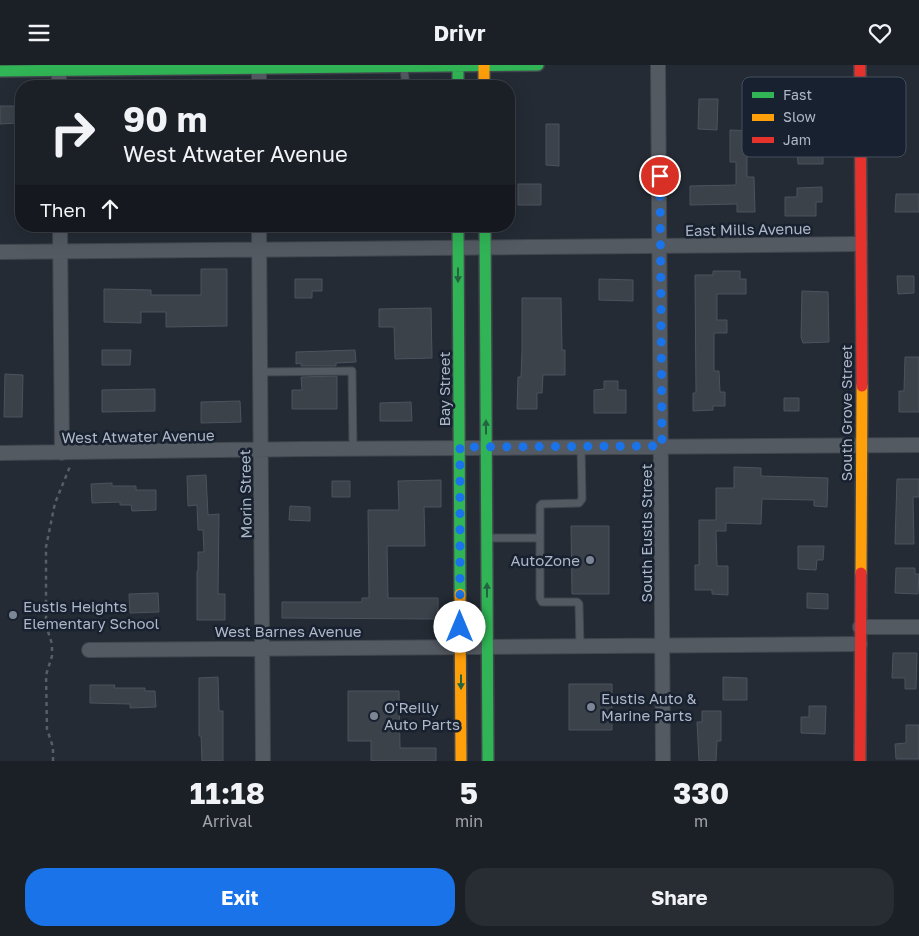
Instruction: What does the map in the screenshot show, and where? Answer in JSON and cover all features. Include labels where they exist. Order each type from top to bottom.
[{"type":"street","points":[[458,65],[458,80]]},
{"type":"street","points":[[484,65],[484,80]]},
{"type":"street","points":[[0,71],[59,68],[538,65]]},
{"type":"street","name":"South Eustis Street","points":[[658,65],[663,761]]},
{"type":"street","points":[[259,66],[259,80]]},
{"type":"street","name":"South Grove Street","points":[[860,157],[862,444],[860,761]]},
{"type":"street","points":[[60,232],[68,453]]},
{"type":"street","name":"Morin Street","points":[[258,232],[263,761]]},
{"type":"street","name":"Bay Street","points":[[458,232],[461,761]]},
{"type":"street","points":[[485,232],[488,761]]},
{"type":"street","name":"East Mills Avenue","points":[[0,252],[860,245]]},
{"type":"street","name":"West Atwater Avenue","points":[[0,453],[460,447],[919,445]]},
{"type":"street","points":[[860,627],[919,627]]},
{"type":"street","name":"West Barnes Avenue","points":[[89,650],[860,644]]},
{"type":"lane","points":[[404,67],[406,80]]},
{"type":"lane","points":[[260,372],[352,371],[353,448]]},
{"type":"lane","points":[[580,647],[579,605],[577,602],[542,602],[540,598],[540,506],[542,504],[579,503],[582,499],[581,447]]},
{"type":"lane","points":[[486,539],[540,538]]},
{"type":"path","points":[[53,761],[53,747],[47,729],[46,675],[52,656],[52,644],[46,625],[46,547],[68,453]]},
{"type":"building","points":[[699,99],[718,99],[717,130],[698,129]]},
{"type":"building","points":[[0,106],[15,106],[15,123],[0,124]]},
{"type":"building","points":[[546,124],[559,124],[559,166],[546,165]]},
{"type":"building","points":[[730,130],[742,131],[742,157],[747,157],[747,177],[754,177],[755,212],[737,212],[737,204],[690,205],[690,186],[736,185],[736,162],[730,162]]},
{"type":"building","points":[[798,157],[823,157],[823,164],[798,164]]},
{"type":"building","points":[[518,184],[541,184],[541,205],[518,205]]},
{"type":"building","points":[[822,187],[822,202],[816,202],[816,216],[785,216],[785,197],[797,197],[797,188]]},
{"type":"building","points":[[896,194],[919,194],[919,212],[895,212]]},
{"type":"building","points":[[201,269],[227,269],[227,326],[166,327],[166,312],[141,312],[141,323],[104,322],[104,289],[151,290],[151,295],[201,295]]},
{"type":"building","points":[[713,271],[740,271],[740,279],[746,279],[746,294],[717,294],[717,320],[727,320],[727,333],[714,333],[714,371],[719,371],[720,392],[725,392],[725,406],[713,406],[713,410],[693,411],[693,393],[696,393],[695,275],[713,275]]},
{"type":"building","points":[[897,276],[914,276],[914,293],[898,294]]},
{"type":"building","points":[[295,279],[322,279],[322,291],[312,291],[312,298],[295,298]]},
{"type":"building","points":[[599,279],[633,280],[633,301],[599,300]]},
{"type":"building","points":[[802,291],[828,292],[829,342],[803,343],[801,337]]},
{"type":"building","points":[[522,298],[561,298],[562,350],[565,350],[565,375],[543,375],[542,393],[537,393],[537,409],[517,409],[518,377],[521,377]]},
{"type":"building","points":[[431,308],[432,358],[395,359],[394,327],[379,327],[379,309]]},
{"type":"building","points":[[102,350],[131,350],[130,365],[102,365]]},
{"type":"building","points":[[355,350],[356,362],[336,363],[336,366],[301,366],[301,363],[296,364],[296,352]]},
{"type":"building","points":[[905,357],[919,357],[919,412],[899,412],[899,391],[904,391]]},
{"type":"building","points":[[5,374],[23,375],[22,417],[4,417]]},
{"type":"building","points":[[337,376],[337,409],[292,409],[292,390],[302,390],[301,377]]},
{"type":"building","points":[[604,381],[618,381],[618,390],[626,390],[626,413],[594,413],[594,390],[604,389]]},
{"type":"building","points":[[155,389],[155,411],[102,412],[102,390]]},
{"type":"building","points":[[784,398],[799,398],[799,411],[784,411]]},
{"type":"building","points":[[240,401],[241,422],[201,423],[201,402]]},
{"type":"building","points":[[411,402],[412,421],[380,421],[380,403]]},
{"type":"building","points":[[734,467],[761,468],[761,476],[828,478],[827,507],[814,506],[814,500],[762,499],[761,524],[726,523],[726,531],[716,531],[717,566],[728,566],[728,595],[712,594],[712,590],[695,590],[695,565],[699,565],[699,520],[716,520],[716,488],[734,488]]},
{"type":"building","points":[[206,475],[208,515],[219,514],[218,594],[225,594],[225,620],[197,620],[198,552],[204,552],[203,530],[198,530],[197,505],[188,506],[187,476]]},
{"type":"building","points":[[897,479],[919,479],[919,497],[913,497],[914,544],[895,544]]},
{"type":"building","points":[[441,480],[441,507],[424,507],[425,546],[387,546],[388,598],[438,598],[438,619],[282,618],[282,602],[362,602],[362,598],[369,598],[368,510],[399,510],[398,481]]},
{"type":"building","points":[[332,481],[350,481],[350,497],[332,497]]},
{"type":"building","points":[[112,483],[112,486],[136,486],[136,490],[156,490],[156,510],[132,511],[131,505],[120,505],[120,502],[92,503],[91,484]]},
{"type":"building","points":[[290,506],[310,507],[310,521],[289,520]]},
{"type":"building","name":"AutoZone","points":[[571,526],[609,526],[609,594],[572,594]]},
{"type":"building","points":[[798,546],[824,546],[823,560],[817,560],[816,570],[798,569]]},
{"type":"building","points":[[896,568],[915,568],[915,574],[919,574],[918,594],[895,593]]},
{"type":"building","points":[[158,593],[159,612],[130,613],[129,594]]},
{"type":"building","points":[[807,593],[828,594],[828,609],[807,608]]},
{"type":"building","points":[[893,653],[917,653],[916,689],[905,689],[905,678],[892,678]]},
{"type":"building","points":[[218,677],[219,711],[223,711],[223,761],[202,761],[201,736],[199,736],[199,678]]},
{"type":"building","points":[[723,677],[747,678],[747,700],[723,700]]},
{"type":"building","name":"Eustis Auto & Marine Parts","points":[[569,684],[612,684],[612,730],[569,730]]},
{"type":"building","points":[[90,685],[115,685],[114,688],[145,688],[145,691],[155,691],[156,707],[130,708],[130,704],[90,703]]},
{"type":"building","name":"O'Reilly Auto Parts","points":[[348,691],[399,691],[400,748],[436,748],[436,761],[371,761],[371,741],[348,741]]},
{"type":"building","points":[[809,706],[826,706],[825,734],[801,733],[801,717],[809,717]]},
{"type":"building","points":[[702,711],[721,711],[721,741],[717,741],[716,761],[699,761],[697,722],[702,722]]},
{"type":"building","points":[[906,725],[919,725],[919,759],[896,759],[895,744],[906,743]]},
{"type":"traffic: fast","points":[[458,65],[458,80]]},
{"type":"traffic: fast","points":[[0,71],[538,65]]},
{"type":"traffic: fast","points":[[458,232],[460,594]]},
{"type":"traffic: fast","points":[[485,232],[488,761]]},
{"type":"traffic: slow","points":[[484,65],[484,80]]},
{"type":"traffic: slow","points":[[861,573],[862,386]]},
{"type":"traffic: slow","points":[[460,594],[461,761]]},
{"type":"traffic: jam","points":[[860,65],[860,77]]},
{"type":"traffic: jam","points":[[861,157],[862,386]]},
{"type":"traffic: jam","points":[[860,761],[861,573]]},
{"type":"place","name":"AutoZone","points":[[590,560]]},
{"type":"place","name":"Eustis Heights Elementary School","points":[[13,615]]},
{"type":"place","name":"Eustis Auto & Marine Parts","points":[[591,707]]},
{"type":"place","name":"O'Reilly Auto Parts","points":[[374,716]]},
{"type":"route","points":[[460,627],[460,447],[662,446],[659,314],[660,176]]}]
